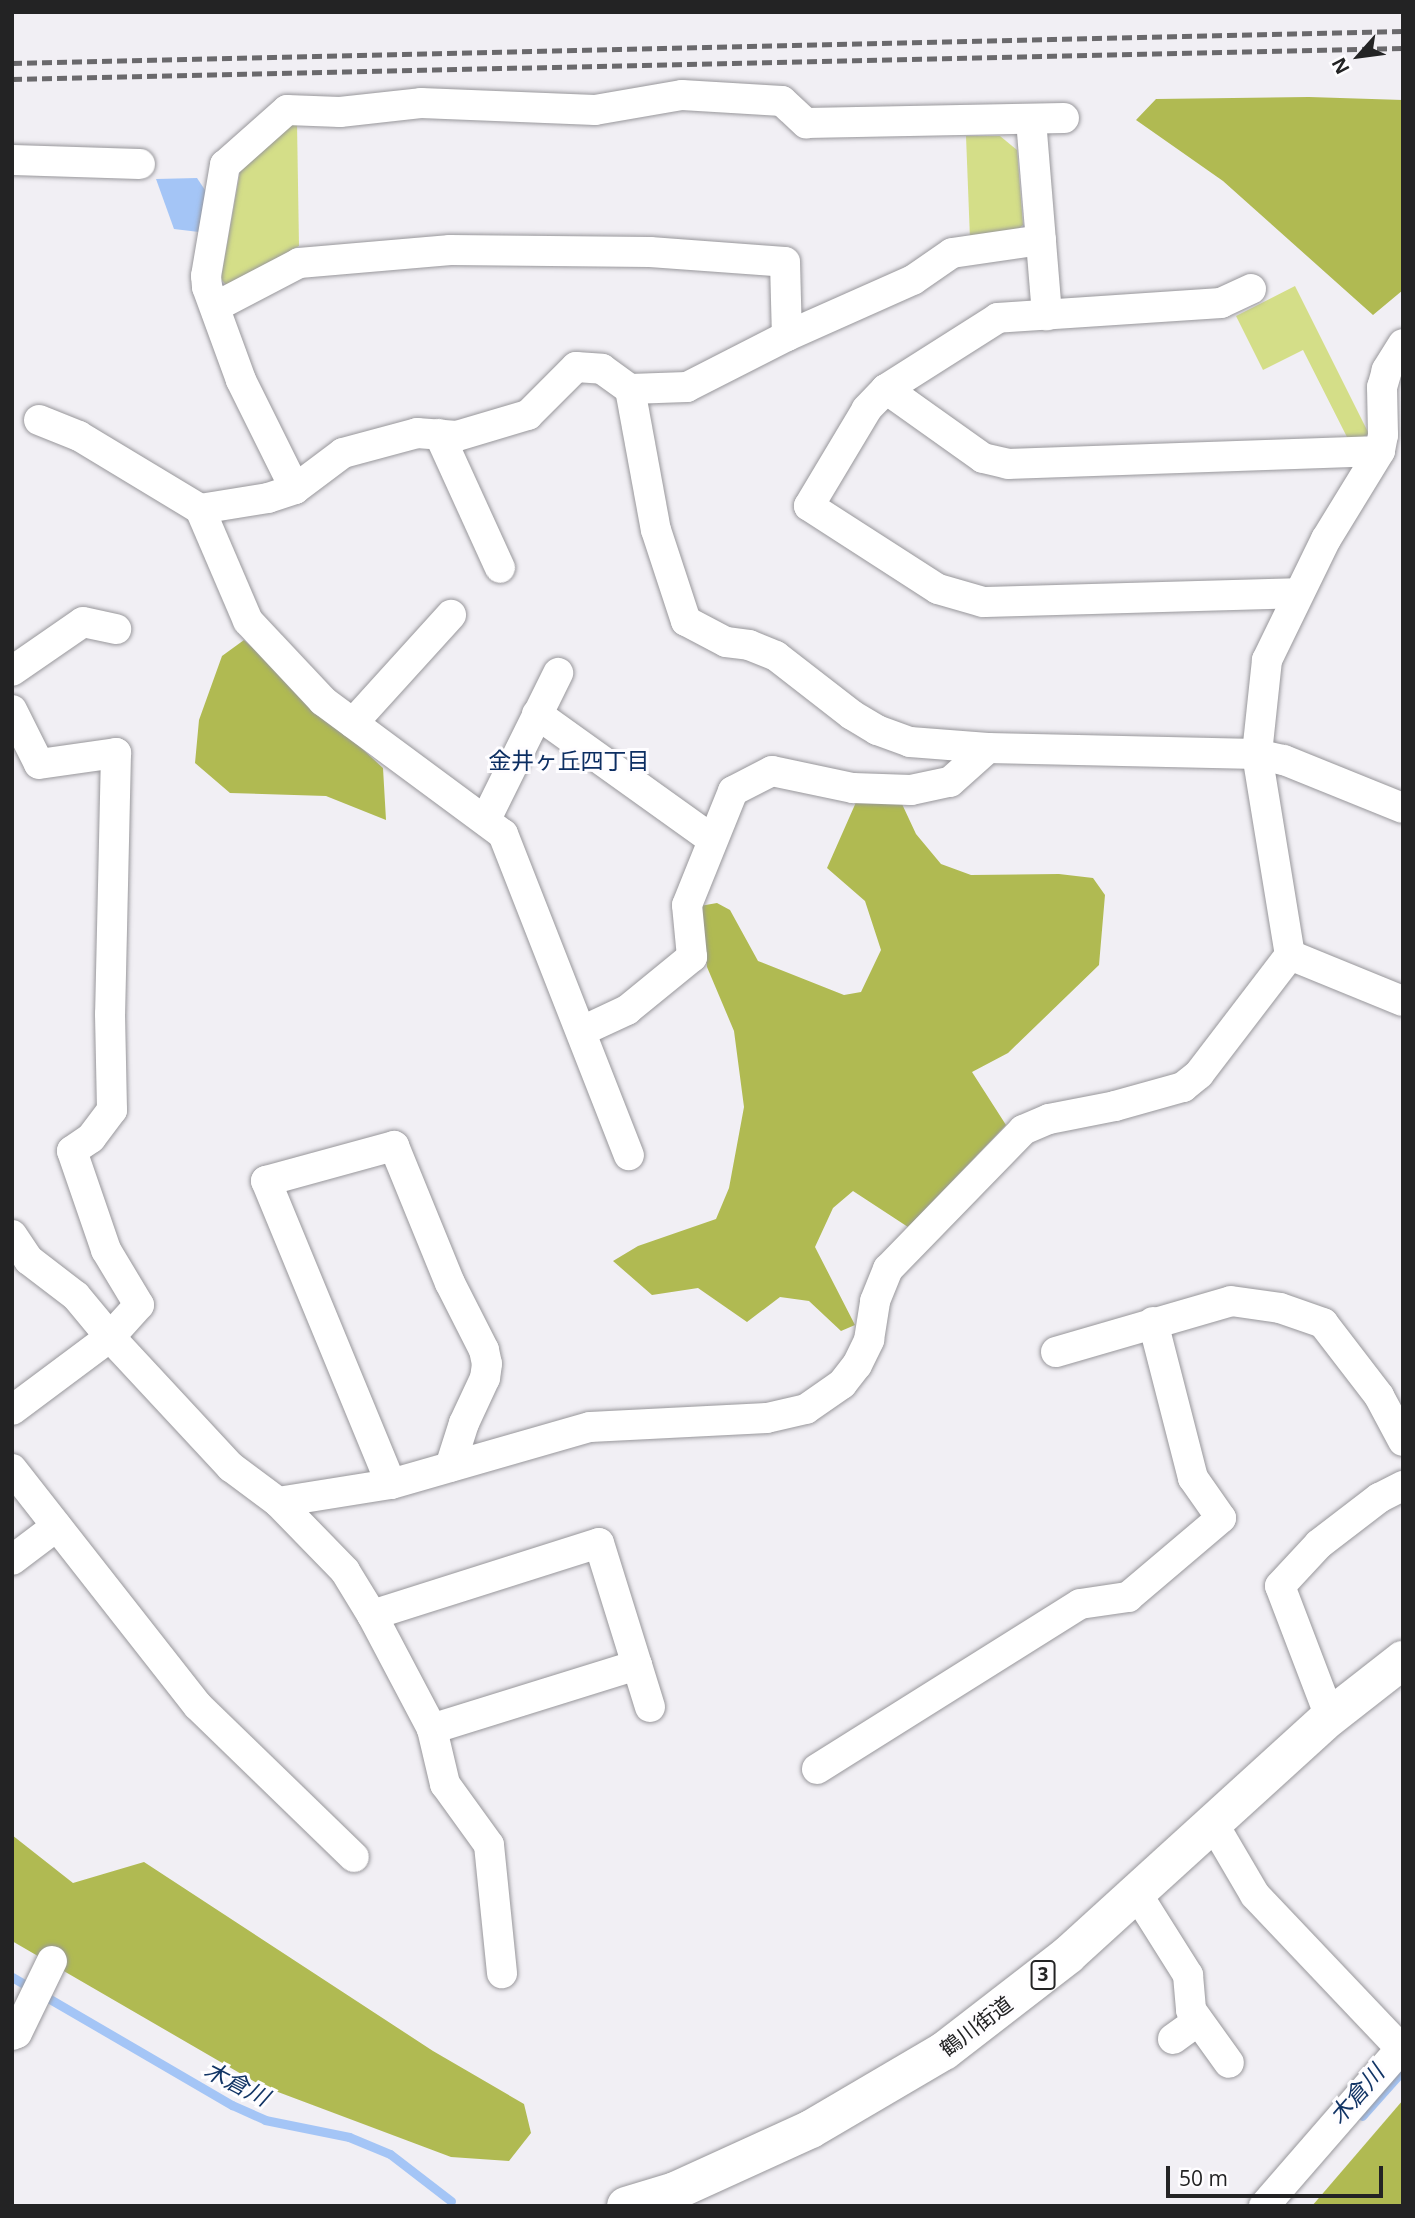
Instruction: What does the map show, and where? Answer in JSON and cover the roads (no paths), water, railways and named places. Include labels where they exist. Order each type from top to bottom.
[{"type":"main road","name":"鶴川街道","points":[[626,2206],[675,2191],[811,2129],[944,2051],[1007,2004],[1137,1894],[1330,1717],[1403,1660]]},
{"type":"street","points":[[295,489],[241,380],[206,276],[225,165],[287,110],[340,112],[421,103],[595,110],[682,95],[782,101],[806,123],[1064,118]]},
{"type":"street","points":[[1031,120],[1047,315]]},
{"type":"street","points":[[12,160],[140,164]]},
{"type":"street","points":[[200,509],[268,498],[295,489],[343,453],[417,433],[457,436],[527,415],[576,367],[602,369],[630,389],[687,387],[787,336],[903,285],[952,253],[1041,240]]},
{"type":"street","points":[[215,307],[299,263],[450,250],[650,252],[785,262],[787,336]]},
{"type":"street","points":[[1251,289],[1221,303],[998,318],[886,389],[867,409],[809,506],[938,589],[983,602],[1298,593]]},
{"type":"street","points":[[278,1502],[391,1483],[590,1427],[767,1418],[806,1409],[842,1384],[857,1365],[869,1340],[875,1301],[888,1269],[1023,1130],[1049,1119],[1115,1106],[1183,1087],[1199,1074],[1290,955],[1257,754],[1267,660],[1326,539],[1380,451],[1383,435],[1382,387],[1387,370],[1403,344]]},
{"type":"street","points":[[630,389],[656,530],[686,621],[726,642],[749,645],[776,656],[852,715],[877,730],[910,742],[988,748],[1257,754],[1284,760],[1403,808]]},
{"type":"street","points":[[886,389],[983,458],[1008,464],[1380,451]]},
{"type":"street","points":[[39,420],[79,436],[200,509],[248,621],[323,701],[503,834],[629,1155]]},
{"type":"street","points":[[439,434],[500,568]]},
{"type":"street","points":[[353,723],[451,615]]},
{"type":"street","points":[[14,665],[83,622],[117,629]]},
{"type":"street","points":[[486,819],[558,673]]},
{"type":"street","points":[[12,710],[40,764],[116,753],[110,1014],[111,1110],[91,1138],[72,1151],[106,1250],[139,1305],[110,1337],[12,1410]]},
{"type":"street","points":[[537,714],[713,840]]},
{"type":"street","points":[[582,1031],[627,1010],[692,957],[687,905],[733,791],[772,771],[853,788],[912,790],[950,782],[988,748]]},
{"type":"street","points":[[1290,955],[1403,1001]]},
{"type":"street","points":[[391,1483],[266,1181],[394,1146],[450,1283],[484,1350],[487,1364],[485,1378],[464,1423],[450,1467]]},
{"type":"street","points":[[12,1234],[29,1260],[76,1296],[110,1337],[231,1467],[278,1502],[345,1571],[372,1615],[432,1729],[445,1784],[489,1845],[502,1973]]},
{"type":"street","points":[[1056,1352],[1231,1301],[1280,1308],[1323,1323],[1379,1396],[1403,1441]]},
{"type":"street","points":[[817,1769],[1080,1604],[1128,1597],[1221,1518],[1194,1478],[1153,1322]]},
{"type":"street","points":[[12,1469],[198,1706],[354,1857]]},
{"type":"street","points":[[1330,1717],[1280,1587],[1319,1544],[1379,1498],[1403,1486]]},
{"type":"street","points":[[12,1560],[57,1526]]},
{"type":"street","points":[[372,1615],[599,1543],[650,1707]]},
{"type":"street","points":[[432,1729],[637,1665]]},
{"type":"street","points":[[1214,1825],[1255,1895],[1402,2047],[1264,2206]]},
{"type":"street","points":[[1137,1894],[1188,1975],[1191,2010],[1229,2063]]},
{"type":"street","points":[[20,2024],[49,1969]]},
{"type":"street","points":[[1173,2039],[1198,2021]]},
{"type":"water","points":[[197,178],[207,193],[199,232],[174,229],[156,179]]},
{"type":"waterway","name":"木倉川","points":[[12,1977],[232,2105],[265,2120],[349,2137],[390,2154],[451,2201]]},
{"type":"waterway","name":"木倉川","points":[[1362,2116],[1403,2070]]},
{"type":"railway","points":[[12,63],[1403,31]]},
{"type":"railway","points":[[12,79],[1403,48]]},
{"type":"district","name":"金井ヶ丘四丁目","points":[[569,760]]}]
